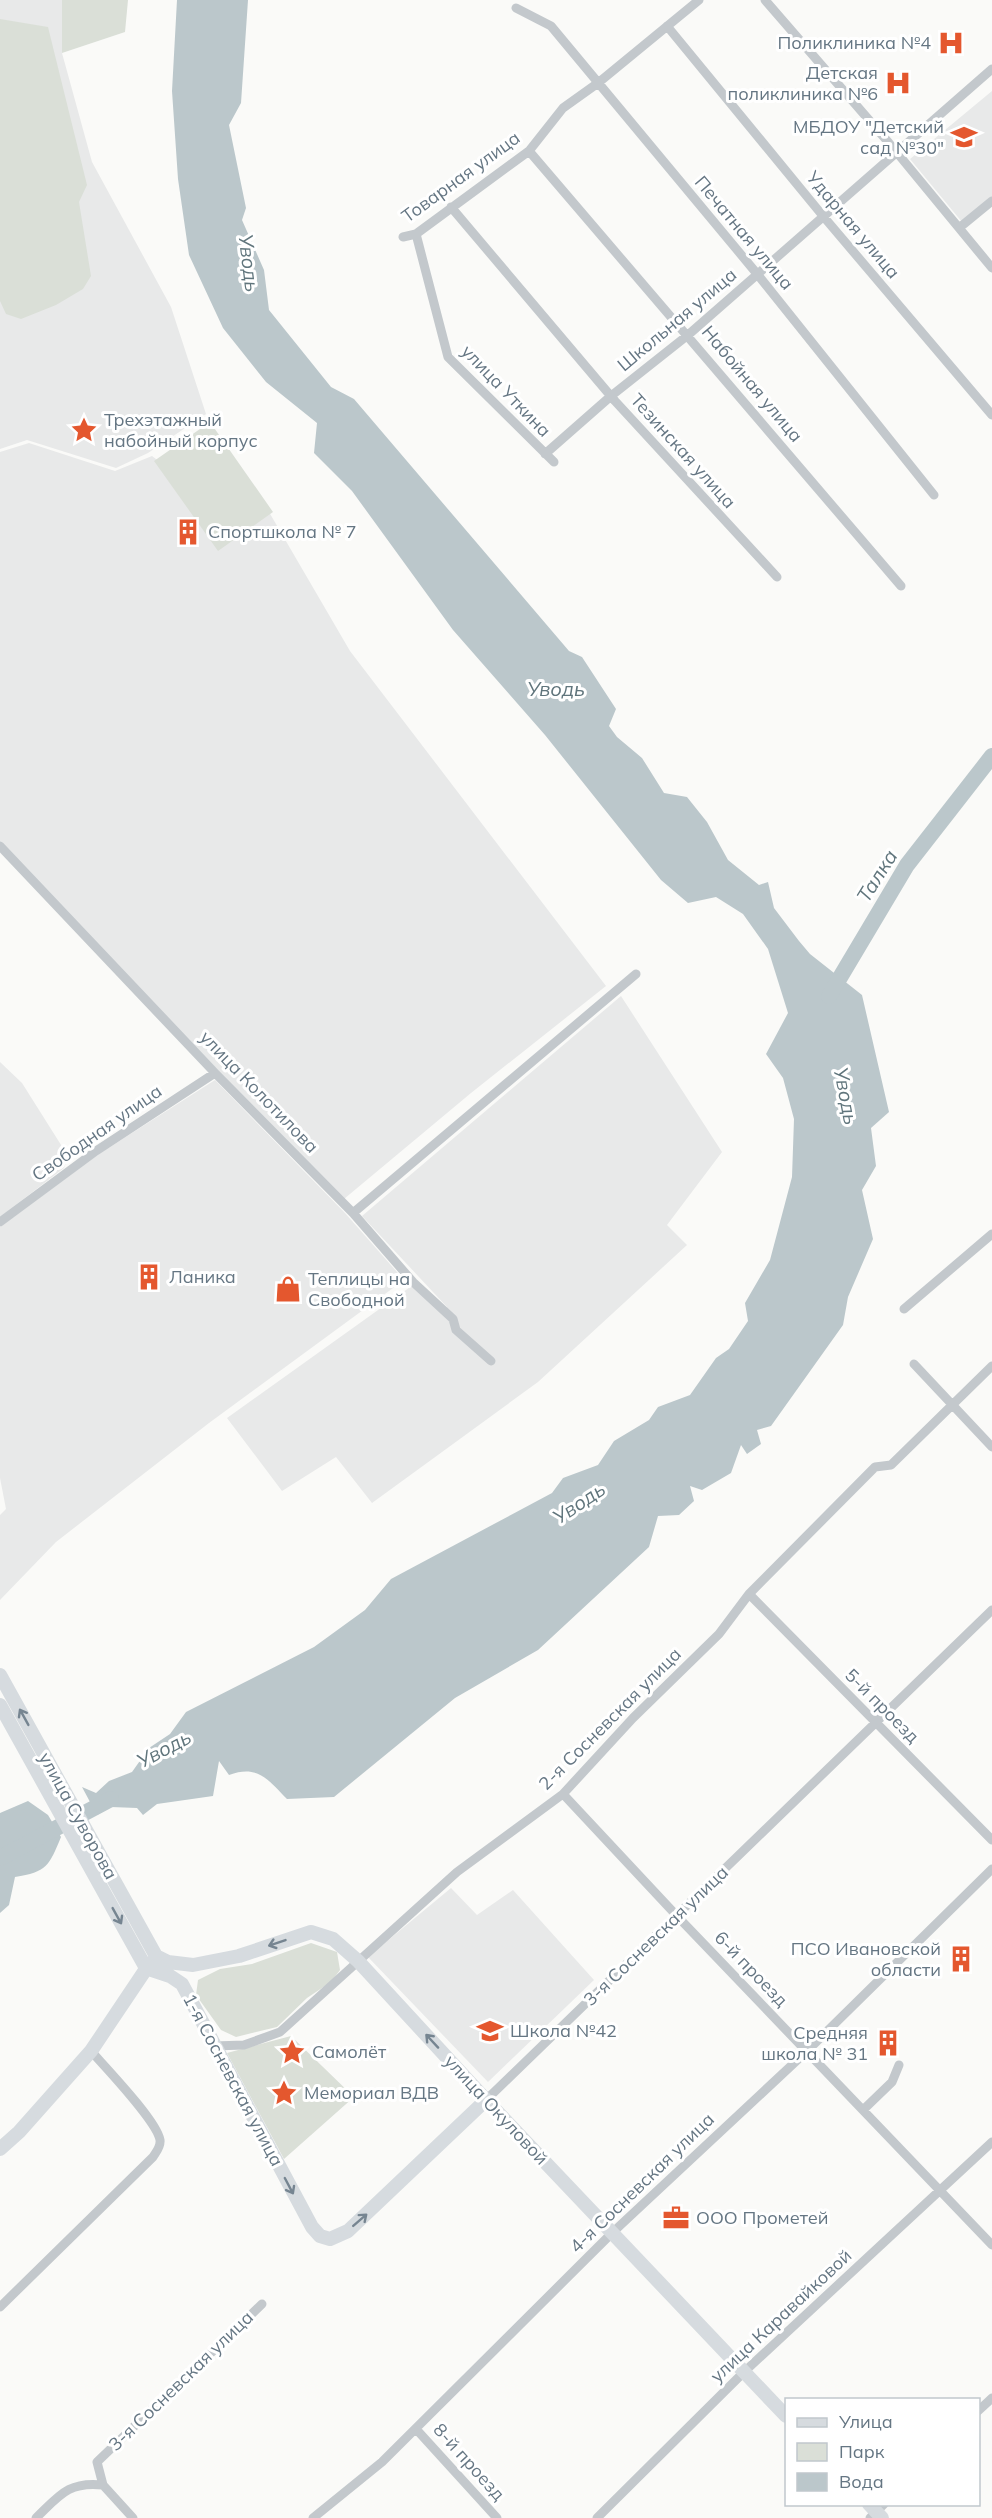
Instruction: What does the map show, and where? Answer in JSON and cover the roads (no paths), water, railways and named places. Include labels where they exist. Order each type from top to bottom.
[{"type":"main road","name":"улица Суворова","points":[[0,1675],[47,1760],[146,1968]]},
{"type":"main road","name":"улица Суворова","points":[[0,1705],[35,1768],[156,1956]]},
{"type":"main road","name":"улица Окуловой","points":[[156,1956],[183,1965],[203,1964],[238,1956],[311,1932],[333,1939],[358,1961],[486,2100],[785,2415]]},
{"type":"main road","points":[[0,2149],[19,2132],[91,2051],[156,1956]]},
{"type":"main road","name":"1-я Сосневская улица","points":[[146,1968],[170,1976],[182,1984],[312,2228]]},
{"type":"main road","name":"3-я Сосневская улица","points":[[312,2228],[320,2236],[330,2239],[348,2231],[486,2100]]},
{"type":"street","name":"Товарная улица","points":[[403,237],[416,234],[529,151],[563,108],[598,83],[699,0]]},
{"type":"street","points":[[765,0],[992,268]]},
{"type":"street","name":"Печатная улица","points":[[516,8],[550,26],[758,275],[934,495]]},
{"type":"street","name":"Ударная улица","points":[[667,26],[823,216],[992,415]]},
{"type":"street","name":"Школьная улица","points":[[545,454],[611,396],[688,335],[758,275],[992,69]]},
{"type":"street","name":"Набойная улица","points":[[529,151],[901,586]]},
{"type":"street","points":[[959,228],[992,201]]},
{"type":"street","name":"Тезинская улица","points":[[451,207],[611,396],[777,577]]},
{"type":"street","name":"улица Уткина","points":[[416,234],[448,357],[554,462]]},
{"type":"street","name":"улица Колотилова","points":[[0,846],[215,1073],[353,1213],[413,1282],[453,1319],[456,1329],[492,1361]]},
{"type":"street","points":[[353,1213],[636,974]]},
{"type":"street","name":"Свободная улица","points":[[0,1222],[96,1151],[215,1073]]},
{"type":"street","points":[[904,1309],[992,1234]]},
{"type":"street","points":[[914,1364],[992,1446]]},
{"type":"street","name":"2-я Сосневская улица","points":[[214,2046],[244,2045],[280,2032],[457,1872],[563,1794],[633,1718],[719,1634],[749,1594],[875,1467],[891,1465],[992,1366]]},
{"type":"street","name":"5-й проезд","points":[[749,1594],[992,1840]]},
{"type":"street","name":"3-я Сосневская улица","points":[[486,2100],[992,1610]]},
{"type":"street","name":"6-й проезд","points":[[563,1794],[992,2245]]},
{"type":"street","name":"4-я Сосневская улица","points":[[313,2518],[382,2462],[612,2233],[807,2050],[992,1869]]},
{"type":"street","points":[[0,2307],[159,2149],[160,2140],[139,2105],[91,2051]]},
{"type":"street","points":[[863,2110],[891,2082],[899,2065]]},
{"type":"street","name":"улица Каравайковой","points":[[597,2518],[744,2372],[992,2142]]},
{"type":"street","name":"3-я Сосневская улица","points":[[103,2485],[97,2462],[262,2304]]},
{"type":"street","points":[[980,2409],[992,2398]]},
{"type":"street","name":"8-й проезд","points":[[416,2429],[496,2518]]},
{"type":"street","points":[[36,2518],[68,2488],[88,2483],[103,2485],[133,2518]]},
{"type":"water","points":[[177,0],[248,0],[241,103],[229,125],[246,208],[242,220],[264,270],[269,310],[331,387],[354,399],[569,651],[582,657],[616,709],[609,726],[617,737],[642,758],[664,793],[687,797],[707,822],[728,860],[759,885],[768,882],[774,908],[810,954],[862,995],[889,1112],[871,1128],[876,1166],[862,1190],[873,1239],[848,1297],[843,1325],[771,1426],[757,1430],[761,1444],[747,1454],[741,1445],[731,1473],[702,1490],[690,1486],[694,1501],[679,1515],[658,1516],[649,1547],[538,1650],[455,1698],[334,1797],[287,1799],[262,1776],[248,1771],[229,1775],[219,1761],[213,1796],[157,1804],[143,1815],[137,1808],[111,1807],[97,1815],[82,1787],[96,1793],[109,1781],[132,1772],[149,1748],[170,1734],[186,1712],[314,1647],[365,1610],[391,1579],[552,1493],[563,1478],[598,1465],[614,1441],[649,1420],[658,1407],[690,1395],[716,1358],[729,1349],[748,1321],[745,1303],[770,1260],[792,1177],[794,1119],[783,1078],[766,1054],[788,1013],[768,949],[743,914],[716,897],[688,903],[661,880],[545,735],[453,630],[352,491],[314,453],[317,423],[266,382],[223,328],[189,255],[178,179],[172,91]]},
{"type":"water","points":[[28,1801],[48,1815],[61,1837],[46,1866],[34,1873],[15,1877],[9,1905],[0,1913],[0,1813]]},
{"type":"waterway","name":"Талка","points":[[829,996],[907,865],[992,756]]},
{"type":"waterway","name":"Уводь","points":[[0,1858],[111,1799]]},
{"type":"place","name":"Поликлиника №4","points":[[951,43]]},
{"type":"place","name":"Детская поликлиника №6","points":[[898,83]]},
{"type":"place","name":"МБДОУ \"Детский сад №30\"","points":[[964,137]]},
{"type":"place","name":"Трехэтажный набойный корпус","points":[[84,430]]},
{"type":"place","name":"Спортшкола № 7","points":[[188,532]]},
{"type":"place","name":"Ланика","points":[[149,1277]]},
{"type":"place","name":"Теплицы на Свободной","points":[[288,1289]]},
{"type":"place","name":"ПСО Ивановской области","points":[[961,1959]]},
{"type":"place","name":"Школа №42","points":[[490,2031]]},
{"type":"place","name":"Средняя школа № 31","points":[[888,2043]]},
{"type":"place","name":"Самолёт","points":[[292,2052]]},
{"type":"place","name":"Мемориал ВДВ","points":[[284,2093]]},
{"type":"place","name":"ООО Прометей","points":[[676,2218]]}]
